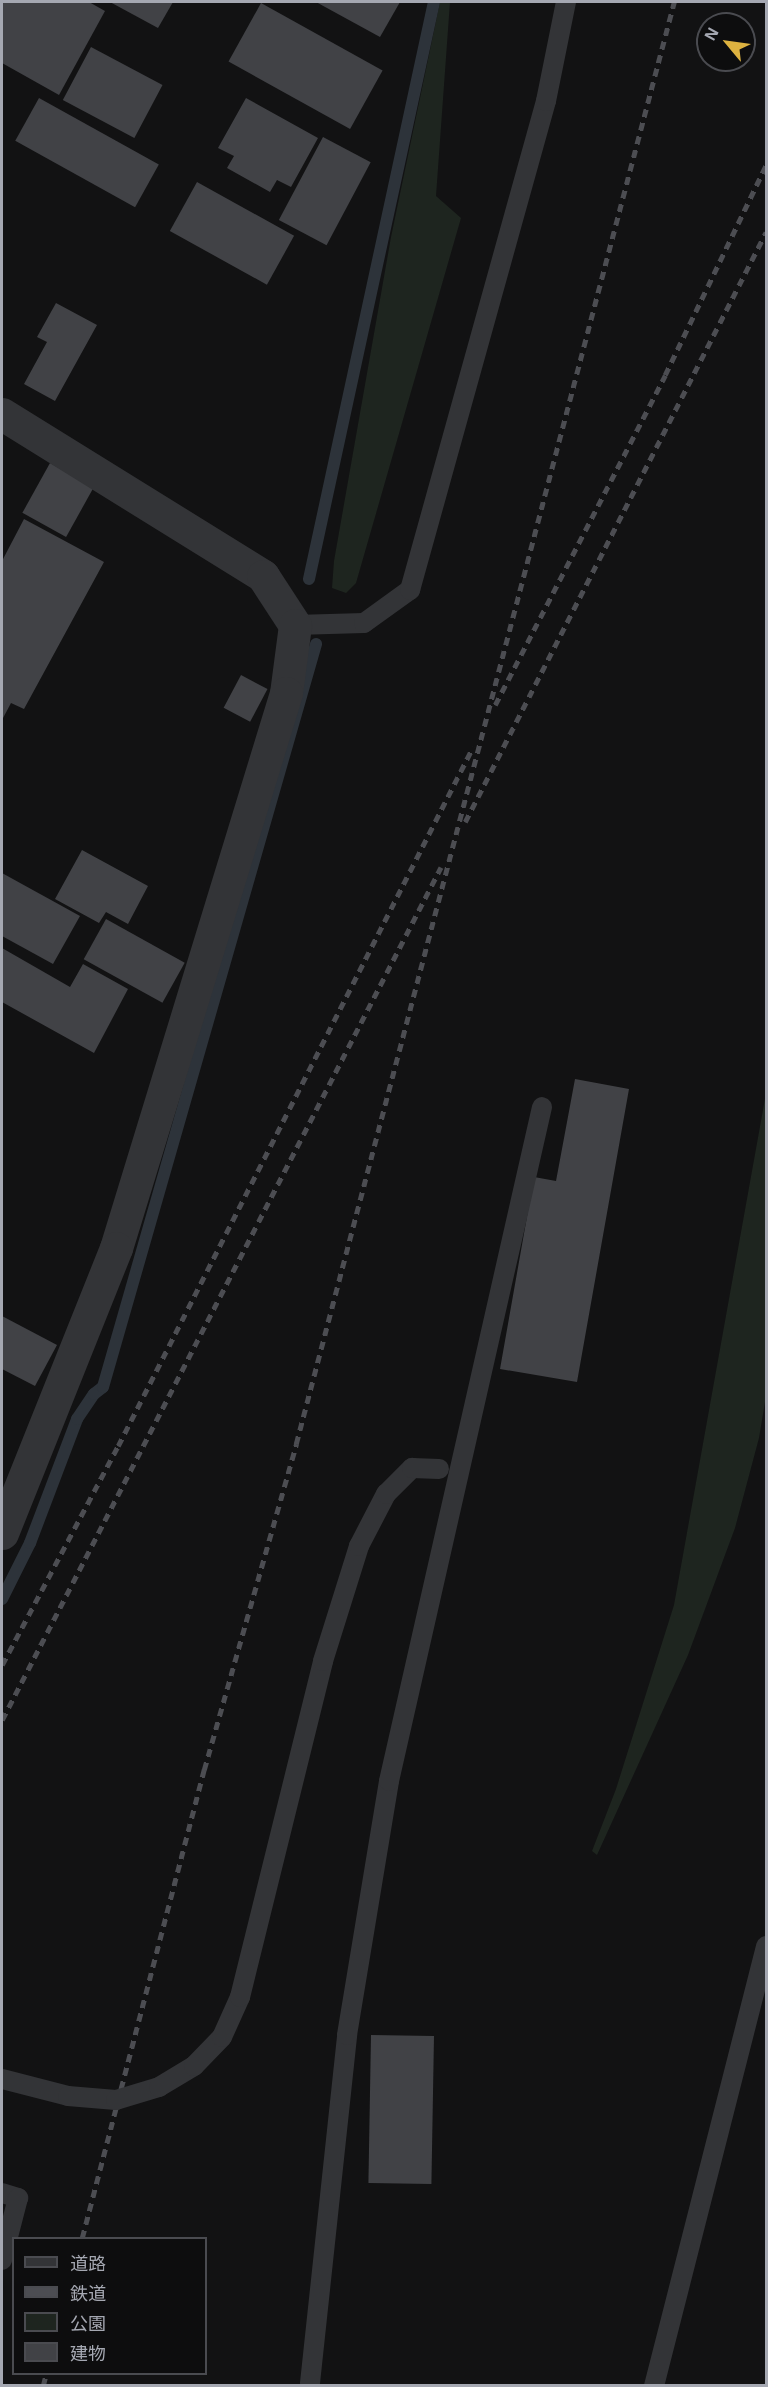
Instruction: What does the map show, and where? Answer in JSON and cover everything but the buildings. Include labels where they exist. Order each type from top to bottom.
[{"type":"street","points":[[2,414],[263,576],[295,625],[286,693],[116,1248],[2,1533]]},
{"type":"lane","points":[[295,625],[364,623],[380,615],[410,590],[546,101],[566,2]]},
{"type":"lane","points":[[310,2383],[347,2035],[389,1781],[542,1107]]},
{"type":"lane","points":[[2,2079],[68,2096],[116,2100],[168,2082],[194,2066],[222,2037],[240,1997],[323,1661],[359,1546],[386,1494],[412,1468],[439,1469],[459,1474]]},
{"type":"lane","points":[[654,2385],[766,1946]]},
{"type":"lane","points":[[2,2193],[18,2198],[2,2260]]},
{"type":"green space","points":[[440,2],[450,2],[436,196],[461,218],[356,583],[346,593],[332,588],[334,561],[391,237]]},
{"type":"green space","points":[[766,1093],[766,1396],[759,1438],[735,1528],[688,1655],[597,1855],[592,1851],[616,1789],[674,1605]]},
{"type":"waterway","points":[[309,579],[434,2]]},
{"type":"waterway","points":[[2,1599],[30,1543],[77,1419],[94,1394],[103,1387],[316,644]]},
{"type":"railway","points":[[82,2237],[204,1770],[296,1444],[674,2]]},
{"type":"railway","points":[[495,705],[665,375],[766,165]]},
{"type":"railway","points":[[465,822],[766,232]]},
{"type":"railway","points":[[2,1665],[118,1446],[473,747]]},
{"type":"railway","points":[[2,1720],[441,867]]},
{"type":"railway","points":[[43,2386],[46,2375]]}]
